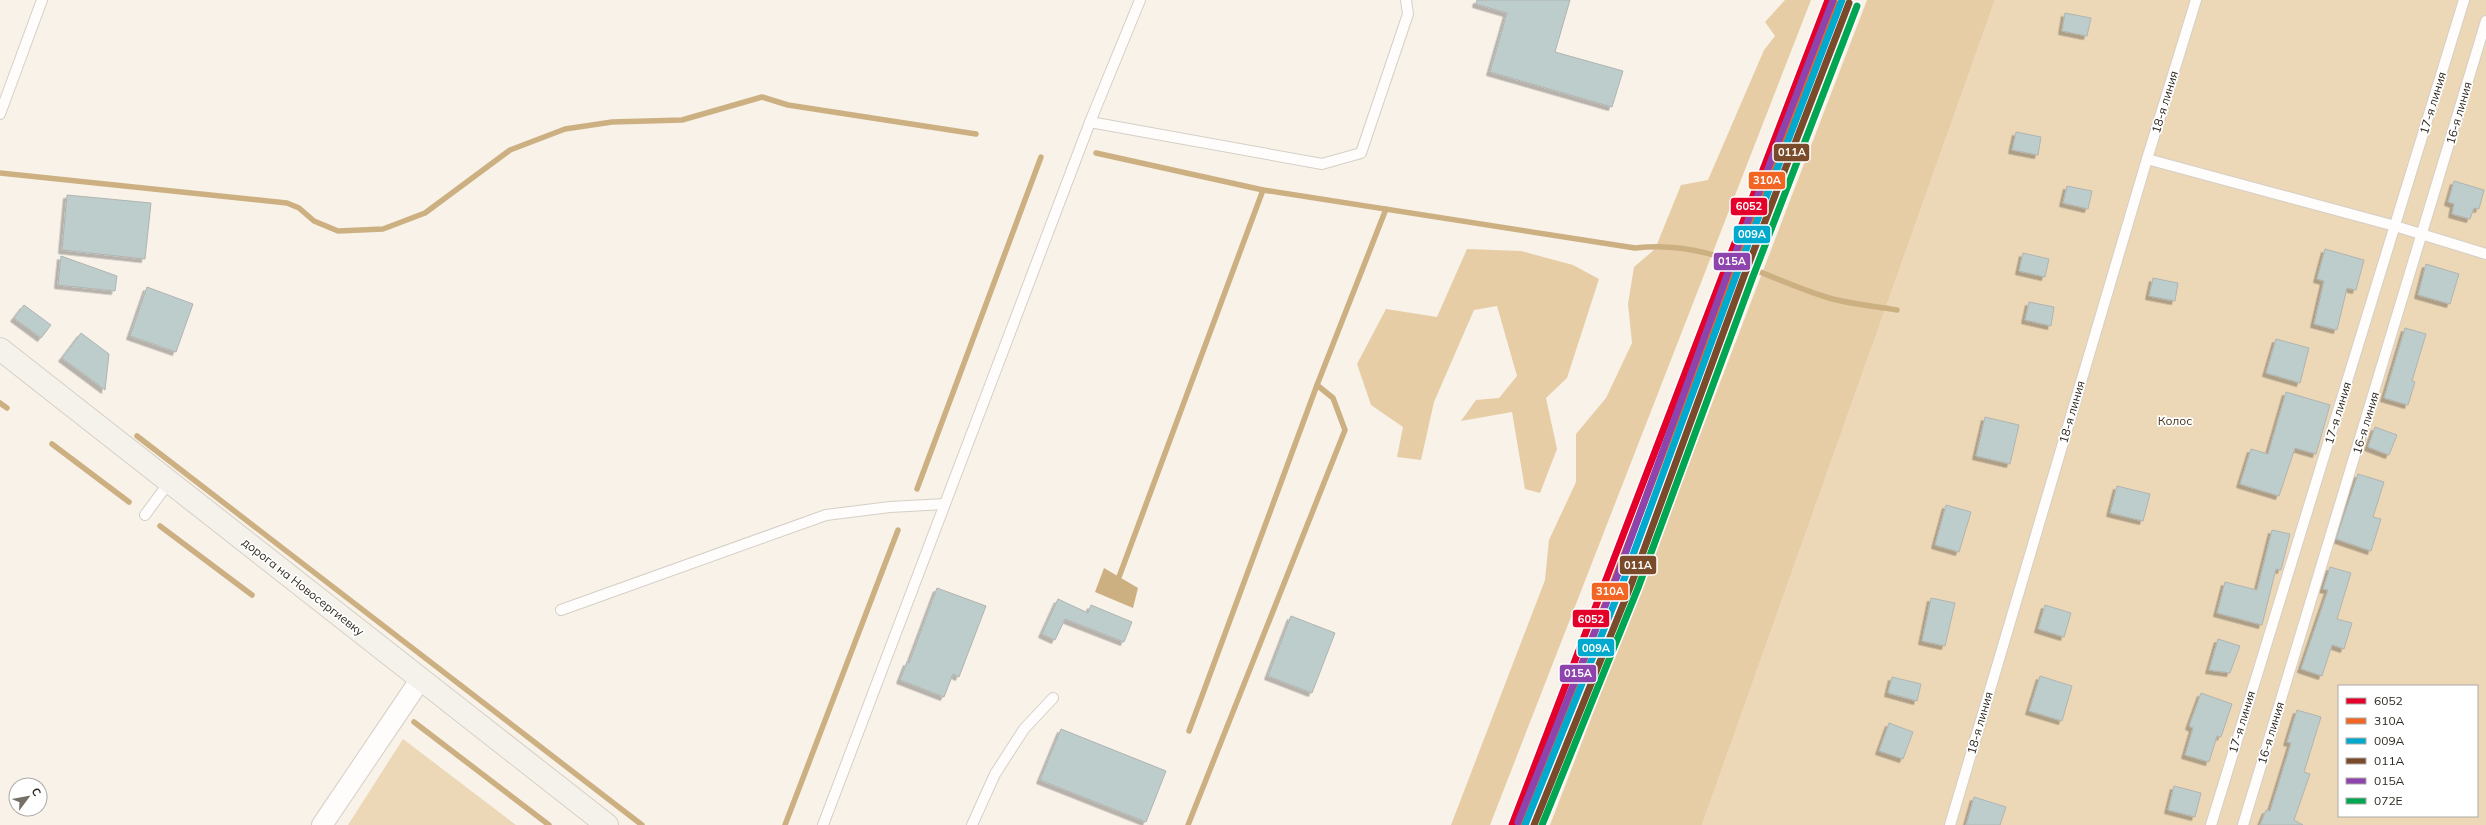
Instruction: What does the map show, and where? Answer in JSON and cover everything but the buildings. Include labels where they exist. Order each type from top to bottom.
[{"type":"street","name":"дорога на Новосергиевку","points":[[0,349],[170,481],[420,680],[607,825]]},
{"type":"street","points":[[322,825],[420,680]]},
{"type":"lane","points":[[0,114],[42,0]]},
{"type":"lane","points":[[823,825],[1090,122],[1140,0]]},
{"type":"lane","points":[[1090,122],[1322,164],[1361,153],[1408,14],[1406,0]]},
{"type":"lane","name":"18-я линия","points":[[1950,825],[2147,159],[2196,0]]},
{"type":"lane","name":"17-я линия","points":[[2211,825],[2464,0]]},
{"type":"lane","name":"16-я линия","points":[[2243,825],[2423,235],[2486,21]]},
{"type":"lane","points":[[2147,159],[2395,226],[2486,254]]},
{"type":"lane","points":[[145,515],[170,481]]},
{"type":"lane","points":[[561,610],[826,515],[890,507],[945,504]]},
{"type":"lane","points":[[972,825],[999,767],[1024,729],[1053,698]]},
{"type":"green space","name":"Колос","points":[[1995,0],[2486,0],[2486,825],[1702,825]]},
{"type":"green space","points":[[403,739],[516,825],[348,825]]},
{"type":"shaded area","points":[[1785,0],[1811,0],[1490,825],[1451,825],[1545,580],[1549,540],[1576,482],[1576,434],[1606,398],[1632,343],[1628,304],[1634,267],[1655,249],[1681,185],[1708,180],[1764,50],[1775,36],[1765,22]]},
{"type":"shaded area","points":[[1867,0],[1995,0],[1702,825],[1550,825]]},
{"type":"shaded area","points":[[1467,249],[1521,251],[1573,265],[1599,279],[1567,378],[1546,398],[1557,449],[1540,493],[1525,489],[1512,412],[1461,421],[1476,400],[1499,398],[1517,376],[1497,306],[1474,310],[1434,402],[1421,460],[1397,457],[1403,427],[1371,405],[1357,364],[1386,309],[1437,317]]},
{"type":"shaded area","points":[[1104,568],[1138,588],[1133,608],[1095,592]]},
{"type":"waterway","points":[[0,173],[287,203],[299,208],[314,221],[338,231],[383,229],[425,213],[510,150],[565,129],[612,122],[682,120],[762,97],[788,105],[976,134]]},
{"type":"waterway","points":[[1096,153],[1263,190],[1635,248],[1662,247],[1686,249],[1733,261],[1826,297],[1852,303],[1897,310]]},
{"type":"waterway","points":[[917,489],[1041,157]]},
{"type":"waterway","points":[[1119,577],[1263,190]]},
{"type":"waterway","points":[[1188,825],[1345,430],[1333,398],[1317,385],[1386,209]]},
{"type":"waterway","points":[[1189,731],[1317,385]]},
{"type":"waterway","points":[[0,403],[7,408]]},
{"type":"waterway","points":[[137,436],[642,825]]},
{"type":"waterway","points":[[52,444],[129,502]]},
{"type":"waterway","points":[[160,526],[252,595]]},
{"type":"waterway","points":[[785,825],[898,530]]},
{"type":"waterway","points":[[414,722],[549,825]]},
{"type":"transit line","name":"6052","points":[[1512,825],[1828,0]]},
{"type":"transit line","name":"015А","points":[[1518,822],[1616,579],[1729,270],[1833,0]]},
{"type":"transit line","name":"009А","points":[[1525,825],[1623,582],[1737,273],[1842,0]]},
{"type":"transit line","name":"310А","points":[[1521,825],[1835,3]]},
{"type":"transit line","name":"011А","points":[[1534,825],[1631,585],[1744,276],[1849,3]]},
{"type":"transit line","name":"072Е","points":[[1542,825],[1638,588],[1752,279],[1857,6]]}]
